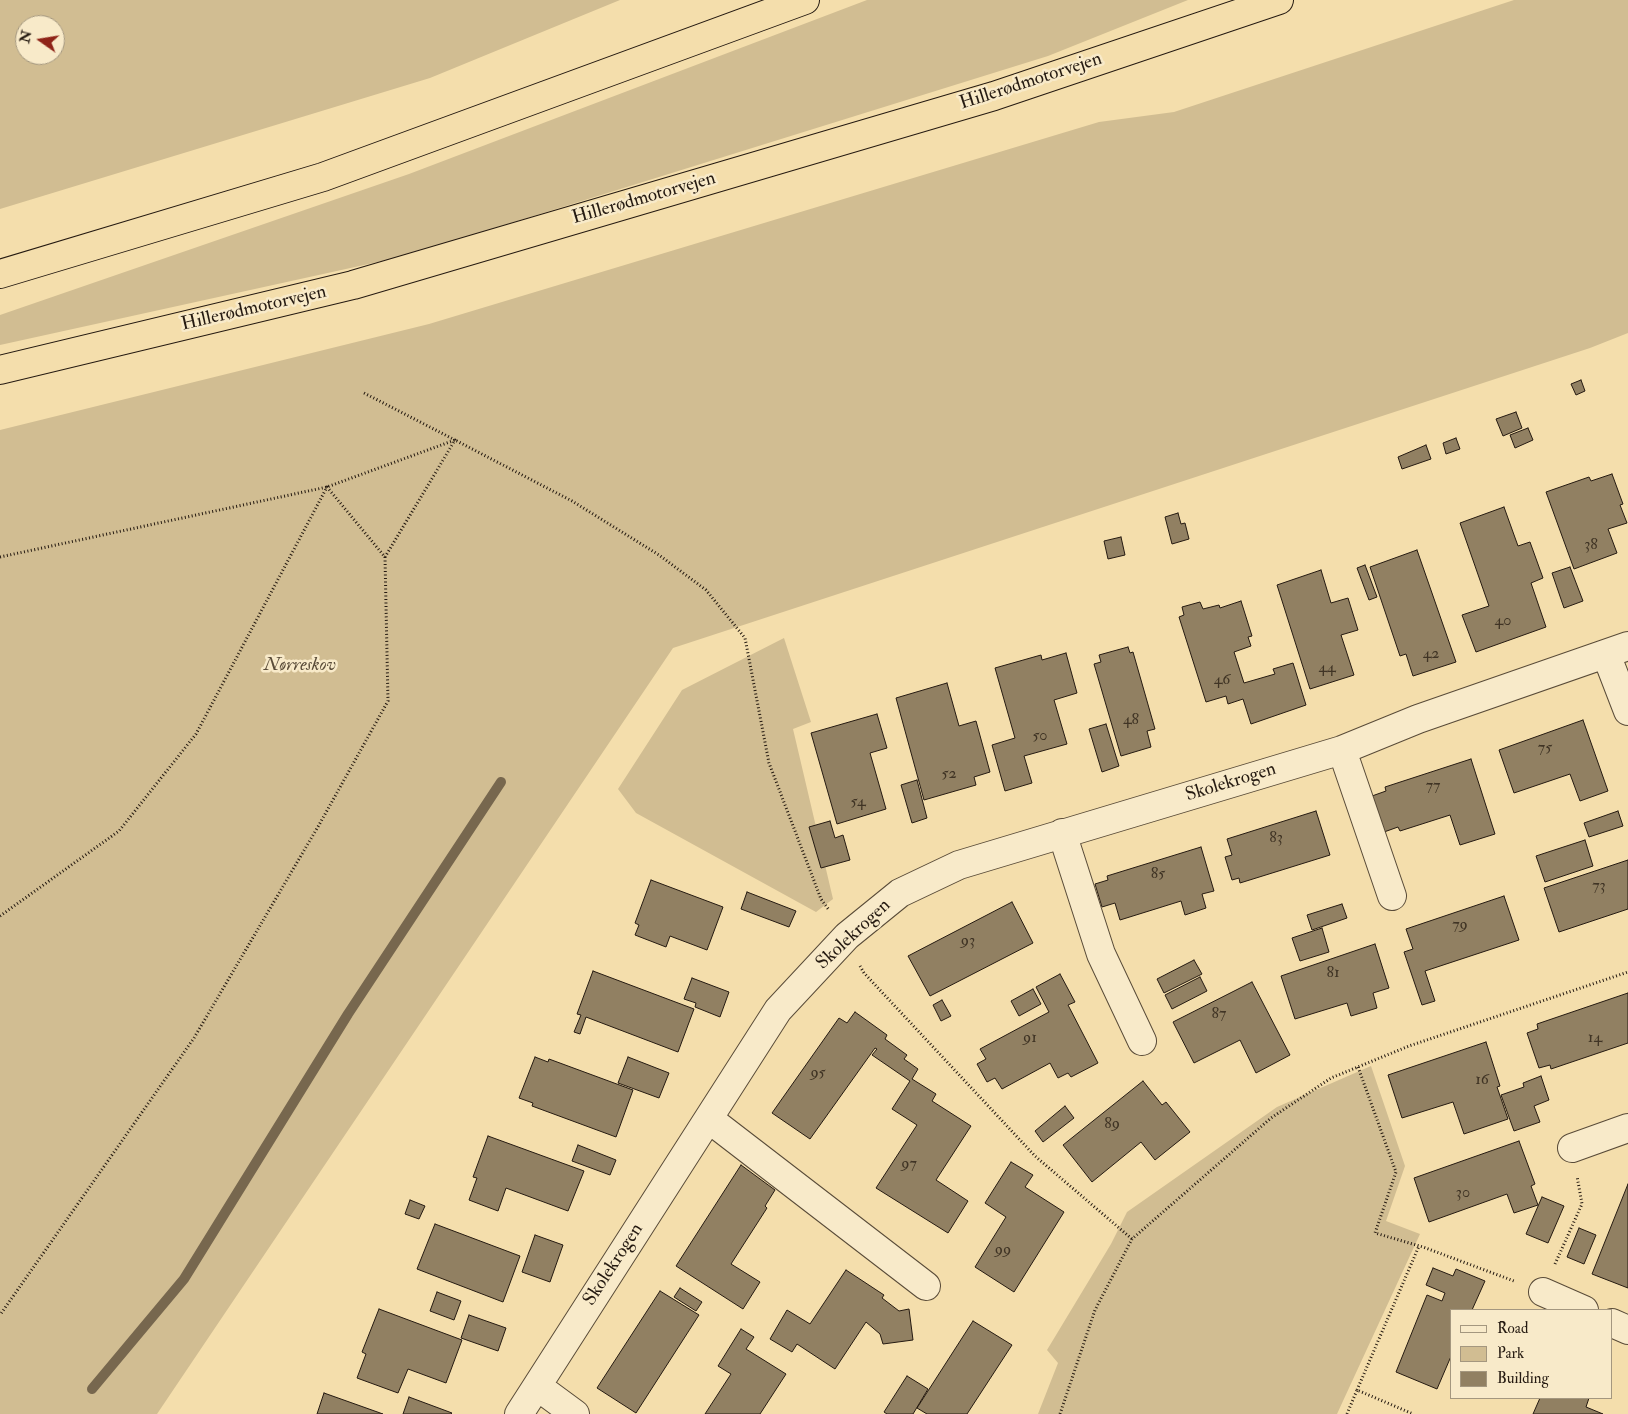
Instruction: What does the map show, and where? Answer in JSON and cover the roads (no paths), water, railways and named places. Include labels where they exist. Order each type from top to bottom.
[{"type":"highway","points":[[0,274],[323,177],[805,0]]},
{"type":"highway","name":"Hillerødmotorvejen","points":[[0,370],[353,286],[994,96],[1279,0]]},
{"type":"street","name":"Skolekrogen","points":[[518,1414],[778,1010],[847,936],[900,893],[959,865],[1342,750],[1418,719],[1617,650],[1628,711]]},
{"type":"street","points":[[1342,750],[1392,896]]},
{"type":"street","points":[[1062,833],[1101,954],[1142,1041]]},
{"type":"street","points":[[708,1119],[926,1286]]},
{"type":"street","points":[[1572,1148],[1628,1128]]},
{"type":"street","points":[[1543,1292],[1582,1309]]},
{"type":"street","points":[[1613,1323],[1628,1330]]},
{"type":"street","points":[[536,1386],[574,1414]]},
{"type":"waterway","points":[[92,1389],[184,1279],[348,1014],[501,782]]},
{"type":"park label","name":"Nørreskov","points":[[300,666]]}]
